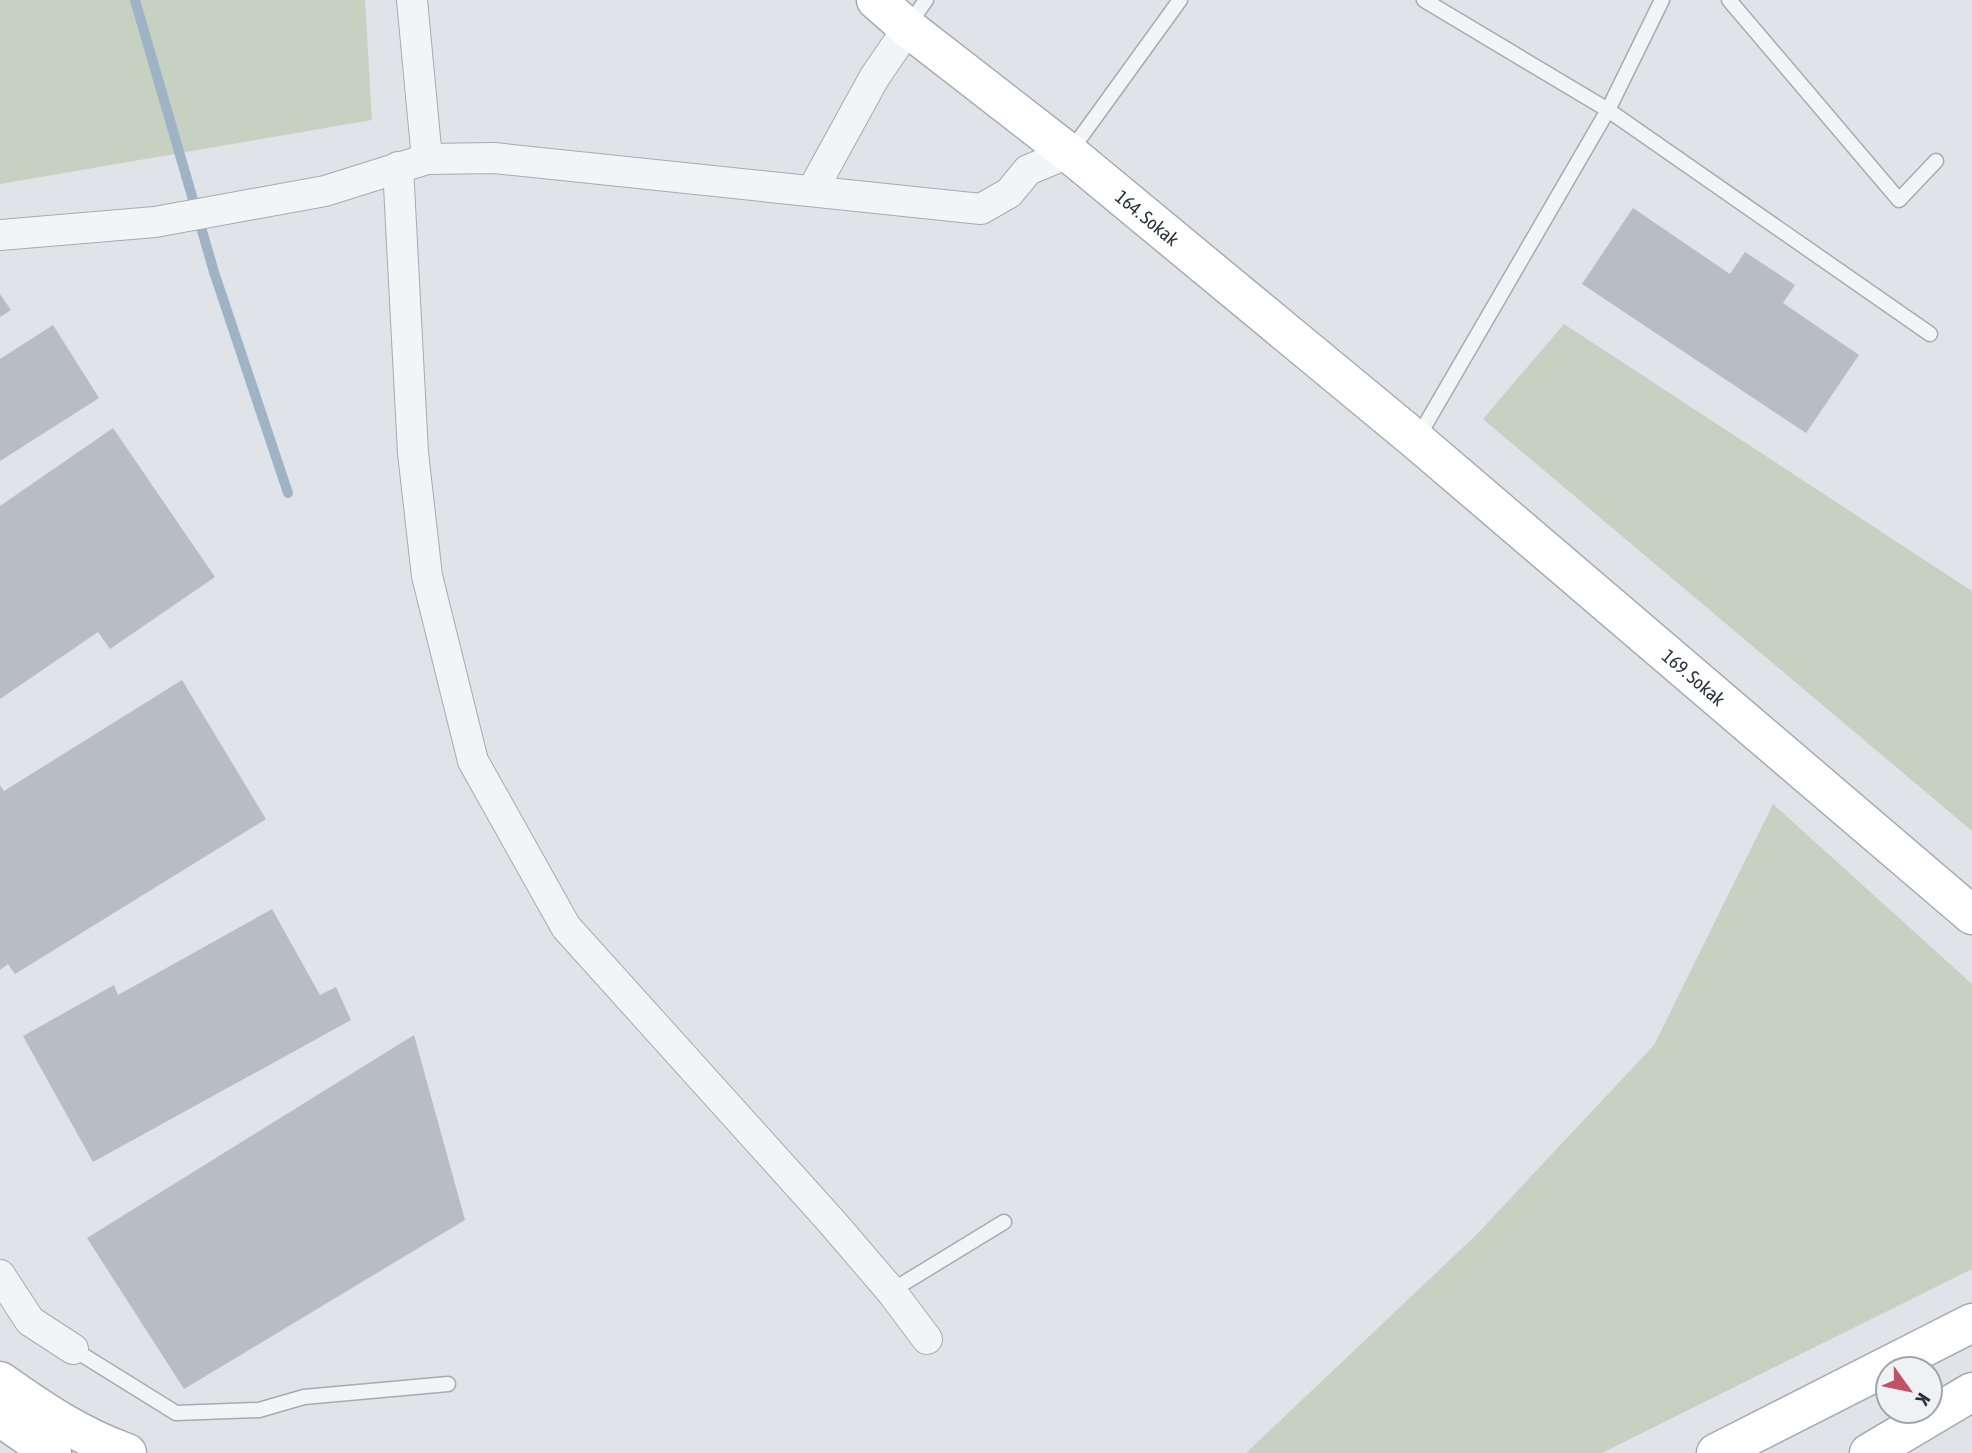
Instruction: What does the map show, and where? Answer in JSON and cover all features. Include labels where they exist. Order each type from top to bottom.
[{"type":"street","points":[[412,0],[427,159]]},
{"type":"street","name":"164. Sokak","points":[[876,0],[917,14],[1069,153],[1416,440]]},
{"type":"street","points":[[812,191],[874,78],[917,14]]},
{"type":"street","points":[[0,235],[155,222],[258,204],[325,191],[427,159],[494,159],[981,209],[1009,193],[1028,170],[1069,153]]},
{"type":"street","points":[[398,167],[414,453],[427,576],[473,761],[566,927],[740,1117],[891,1290],[927,1339]]},
{"type":"street","name":"169. Sokak","points":[[1416,440],[1972,915]]},
{"type":"street","points":[[0,1275],[30,1321],[73,1349]]},
{"type":"street","points":[[1716,1453],[1972,1323]]},
{"type":"street","points":[[0,1381],[58,1421],[93,1441],[127,1453]]},
{"type":"street","points":[[1869,1453],[1972,1392]]},
{"type":"street","points":[[0,1417],[52,1453]]},
{"type":"lane","points":[[1069,153],[1180,0]]},
{"type":"lane","points":[[1423,0],[1608,110],[1930,334]]},
{"type":"lane","points":[[1416,440],[1608,110],[1662,0]]},
{"type":"lane","points":[[1729,0],[1899,200],[1936,161]]},
{"type":"lane","points":[[891,1290],[1004,1222]]},
{"type":"lane","points":[[73,1349],[176,1413],[259,1409],[304,1397],[448,1384]]},
{"type":"green space","points":[[0,0],[365,0],[372,120],[0,184]]},
{"type":"green space","points":[[1564,324],[1972,591],[1972,831],[1483,419]]},
{"type":"green space","points":[[1773,804],[1972,984],[1972,1269],[1602,1453],[1246,1453],[1476,1235],[1654,1045]]},
{"type":"building","points":[[1633,208],[1730,274],[1745,252],[1795,285],[1783,303],[1859,355],[1806,433],[1582,284]]},
{"type":"building","points":[[0,294],[11,310],[0,317]]},
{"type":"building","points":[[53,325],[99,398],[0,461],[0,359]]},
{"type":"building","points":[[113,428],[215,577],[110,649],[98,632],[0,699],[0,506]]},
{"type":"building","points":[[182,680],[266,819],[15,974],[8,964],[0,970],[0,785],[4,791]]},
{"type":"building","points":[[272,909],[320,995],[336,987],[351,1020],[93,1162],[23,1036],[114,985],[118,995]]},
{"type":"building","points":[[414,1035],[465,1220],[184,1389],[87,1238]]},
{"type":"waterway","points":[[135,0],[214,272],[288,493]]}]
